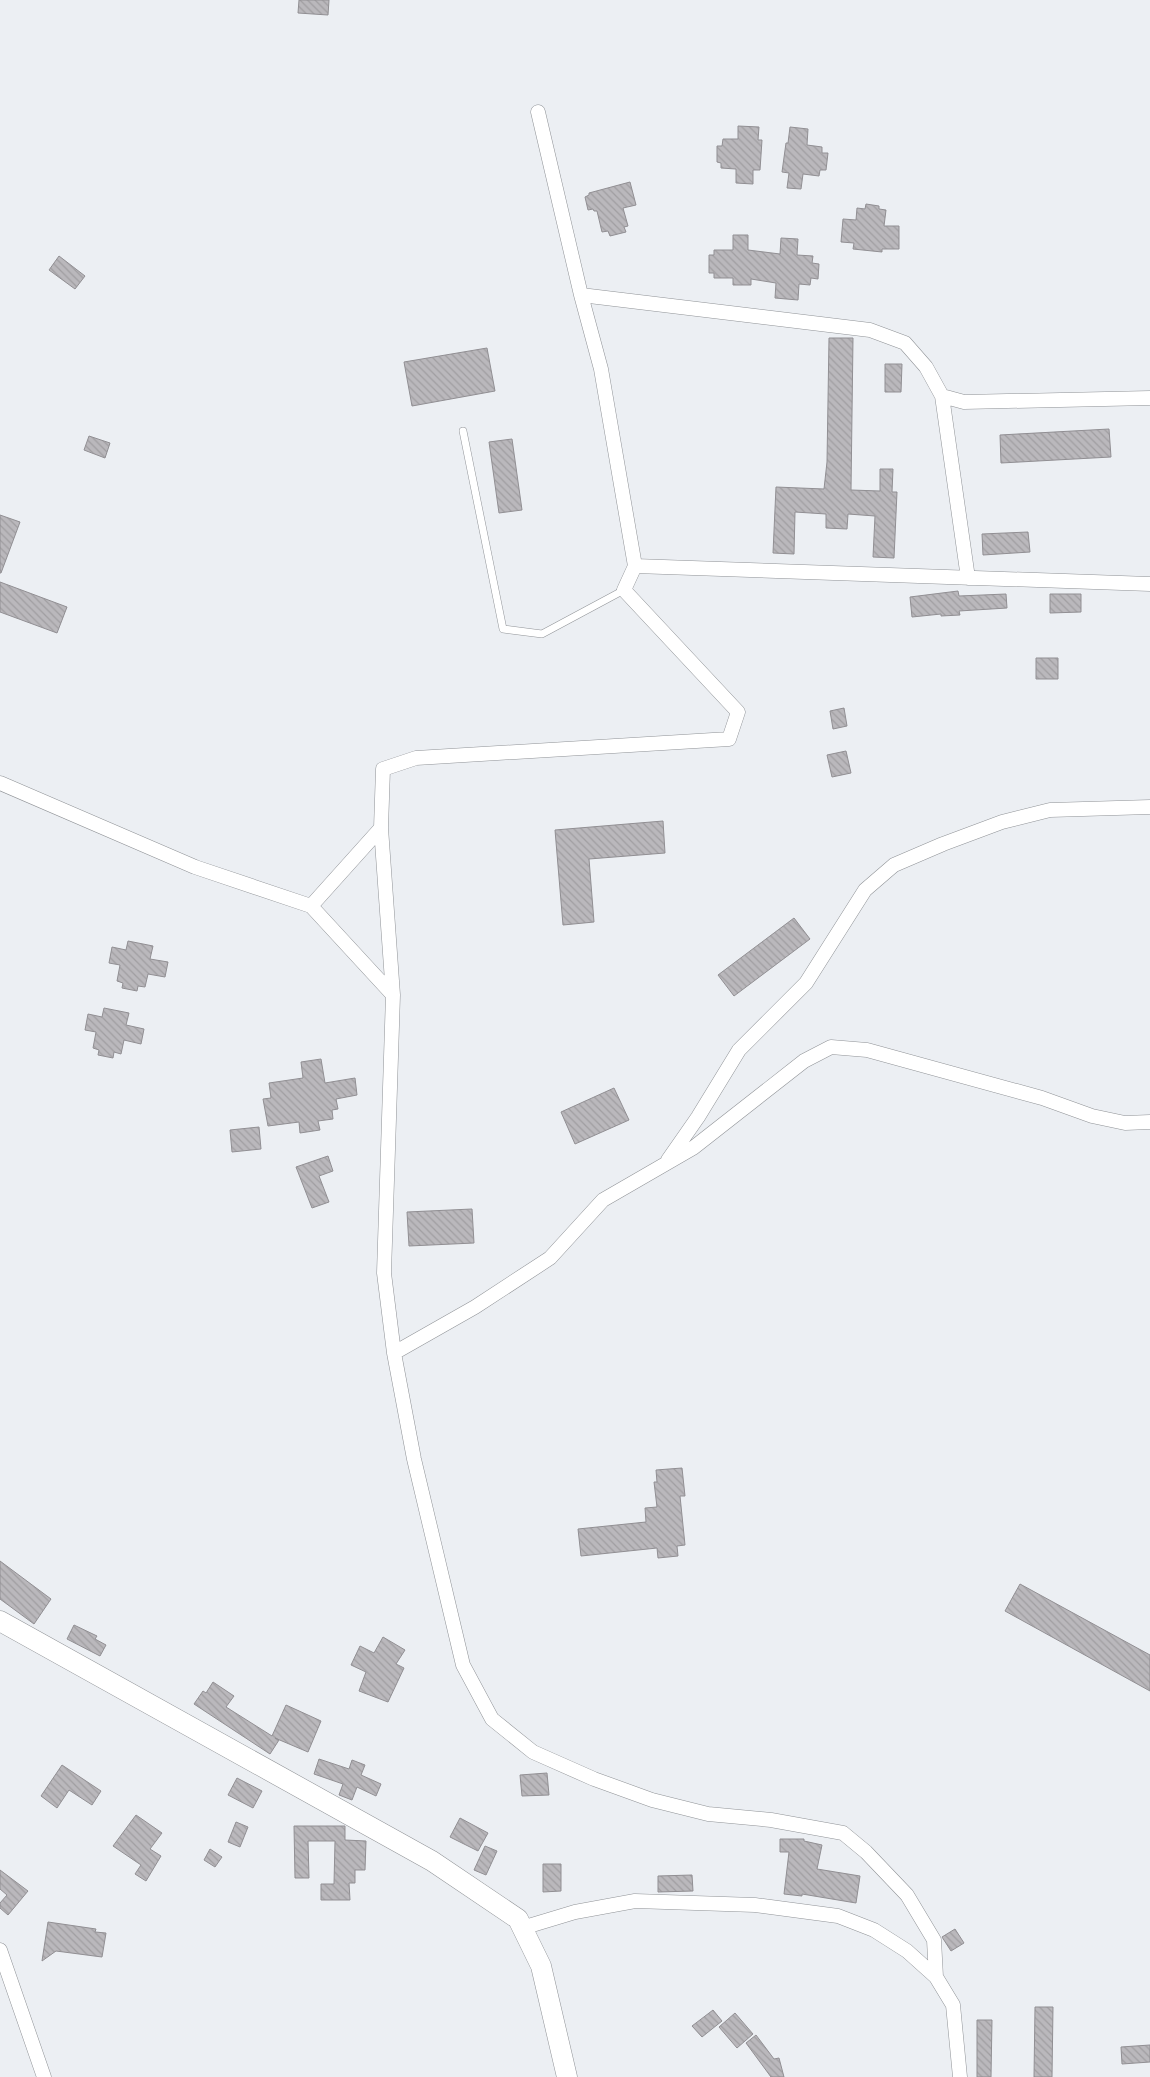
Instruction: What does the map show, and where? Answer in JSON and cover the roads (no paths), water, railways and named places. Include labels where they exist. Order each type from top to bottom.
[{"type":"street","points":[[538,112],[581,295],[601,369],[635,566],[624,590],[738,712],[729,739],[416,758],[383,769],[381,828],[393,995],[384,1273],[394,1353],[414,1459],[463,1665],[492,1719],[533,1752],[594,1779],[652,1800],[708,1814],[771,1820],[843,1833],[866,1852],[907,1895],[934,1940],[936,1977]]},
{"type":"street","points":[[581,295],[870,330],[905,344],[926,367],[942,396],[968,578]]},
{"type":"street","points":[[942,396],[964,402],[1150,398]]},
{"type":"street","points":[[635,566],[1150,584]]},
{"type":"street","points":[[0,783],[195,867],[310,906],[393,995]]},
{"type":"street","points":[[666,1163],[698,1117],[739,1050],[806,982],[865,890],[894,865],[1002,822],[1050,810],[1150,807]]},
{"type":"street","points":[[310,906],[381,828]]},
{"type":"street","points":[[394,1353],[475,1307],[550,1258],[603,1200],[693,1148],[804,1061],[831,1046],[867,1050],[1042,1098],[1092,1116],[1125,1123],[1150,1122]]},
{"type":"street","points":[[0,1621],[432,1861],[518,1919],[541,1966],[567,2077]]},
{"type":"street","points":[[522,1928],[575,1912],[635,1901],[755,1905],[838,1916],[874,1930],[907,1951],[936,1977],[953,2005],[960,2077]]},
{"type":"street","points":[[0,1950],[44,2077]]},
{"type":"lane","points":[[463,431],[502,629],[542,634],[624,590]]}]
